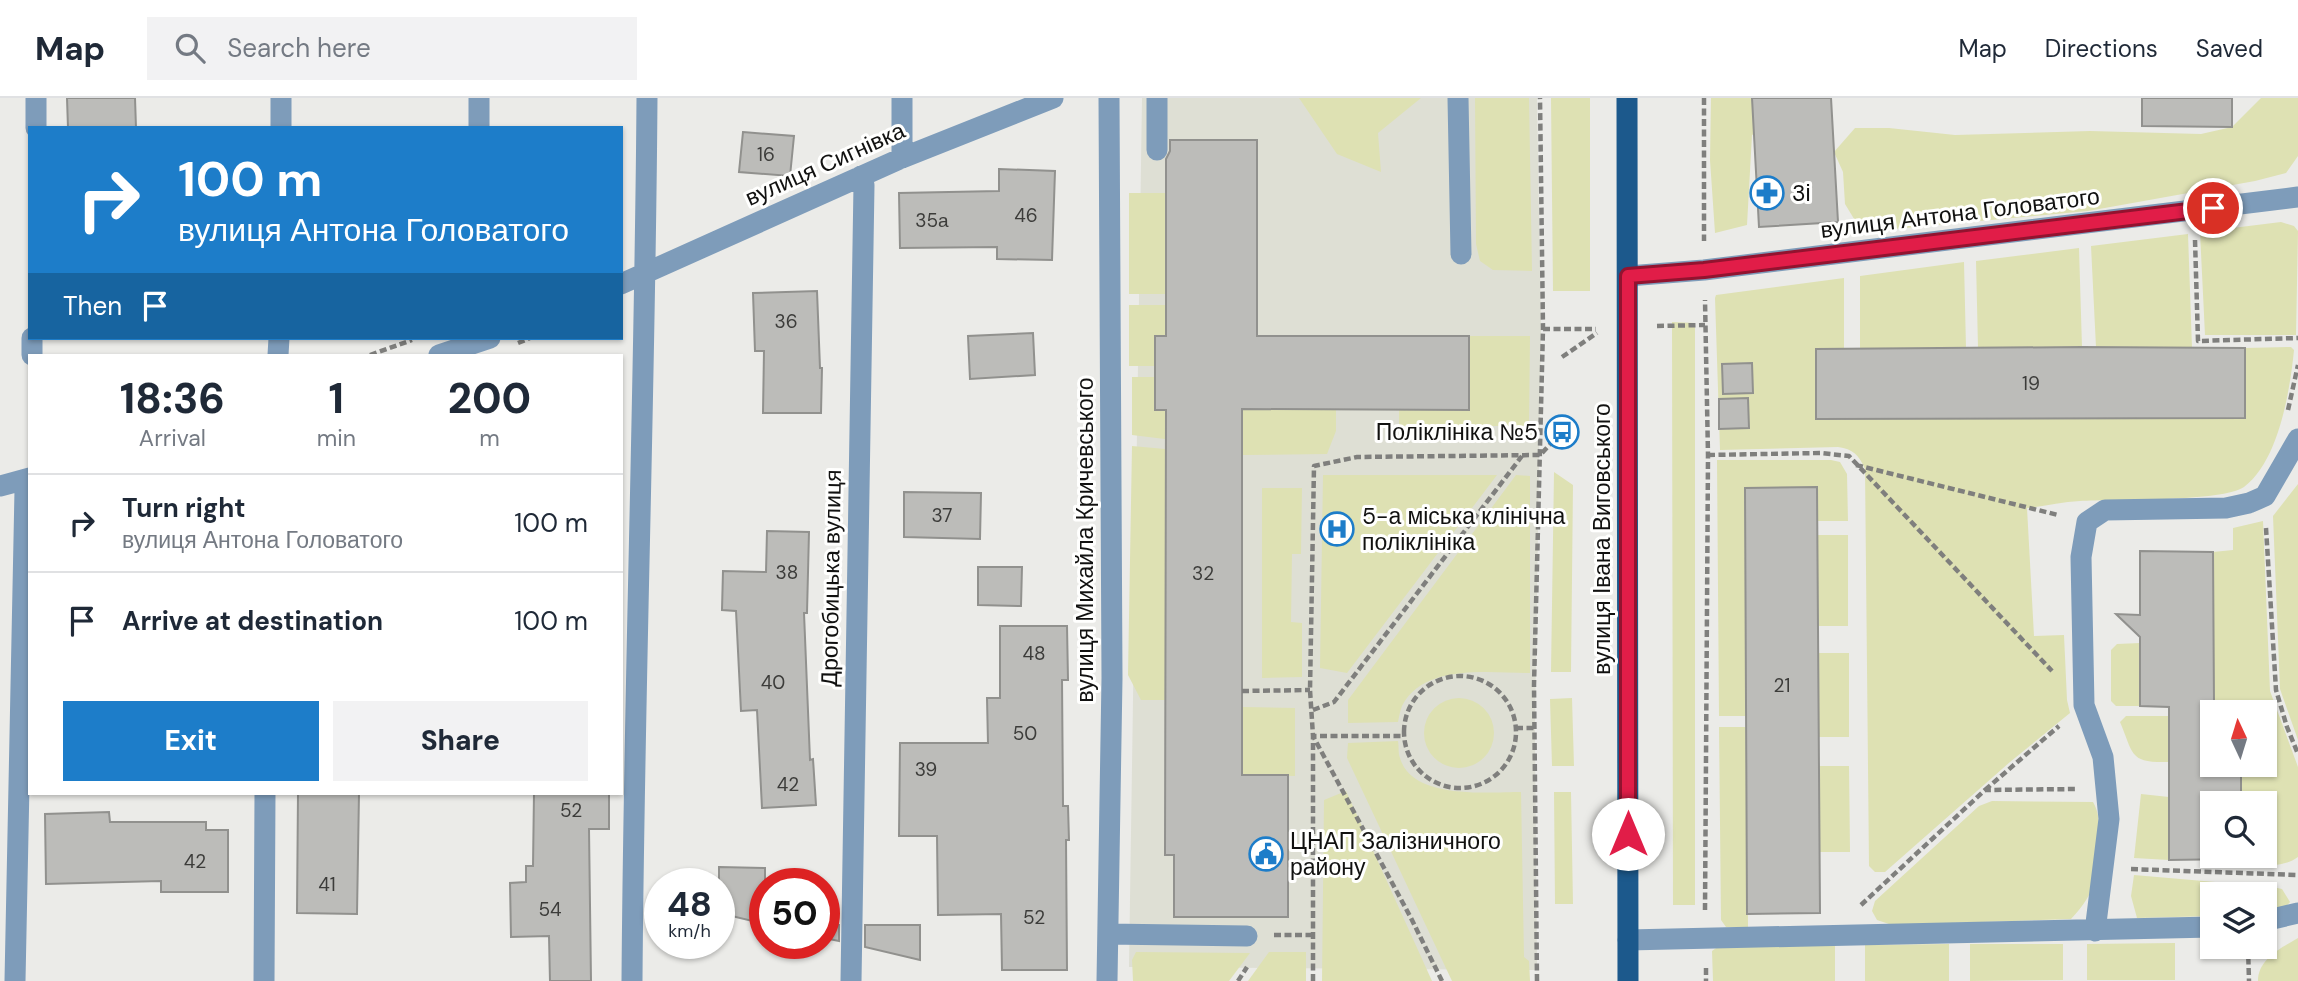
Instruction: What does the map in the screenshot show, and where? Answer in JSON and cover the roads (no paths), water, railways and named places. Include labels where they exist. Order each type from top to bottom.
[{"type":"main road","name":"вулиця Івана Виговського","points":[[1627,98],[1629,981]]},
{"type":"street","points":[[36,98],[36,126]]},
{"type":"street","points":[[281,98],[281,126]]},
{"type":"street","points":[[479,98],[479,126]]},
{"type":"street","points":[[632,981],[633,794],[646,274],[647,98]]},
{"type":"street","points":[[902,98],[902,158]]},
{"type":"street","name":"вулиця Сигнівка","points":[[623,283],[902,158],[1053,98]]},
{"type":"street","name":"вулиця Михайла Кричевського","points":[[1107,981],[1112,678],[1109,98]]},
{"type":"street","points":[[1157,98],[1157,150]]},
{"type":"street","points":[[1458,98],[1461,254]]},
{"type":"street","name":"Дрогобицька вулиця","points":[[851,981],[864,185],[861,176]]},
{"type":"street","name":"вулиця Антона Головатого","points":[[1628,276],[1704,270],[2298,198]]},
{"type":"street","points":[[442,354],[481,340]]},
{"type":"street","points":[[2095,931],[2109,819],[2103,757],[2084,705],[2081,557],[2087,522],[2105,510],[2227,508],[2249,503],[2265,496],[2298,439]]},
{"type":"street","points":[[0,486],[28,479]]},
{"type":"street","points":[[15,981],[25,490],[28,483]]},
{"type":"street","points":[[264,981],[265,795]]},
{"type":"street","points":[[2277,918],[2298,913]]},
{"type":"street","points":[[1628,940],[2200,927]]},
{"type":"street","points":[[1108,934],[1247,936]]},
{"type":"place","name":"3і","points":[[1767,193]]},
{"type":"place","name":"Поліклініка №5","points":[[1562,432]]},
{"type":"place","name":"5-а міська клінічна поліклініка","points":[[1337,529]]},
{"type":"place","name":"ЦНАП Залізничного району","points":[[1266,854]]}]
